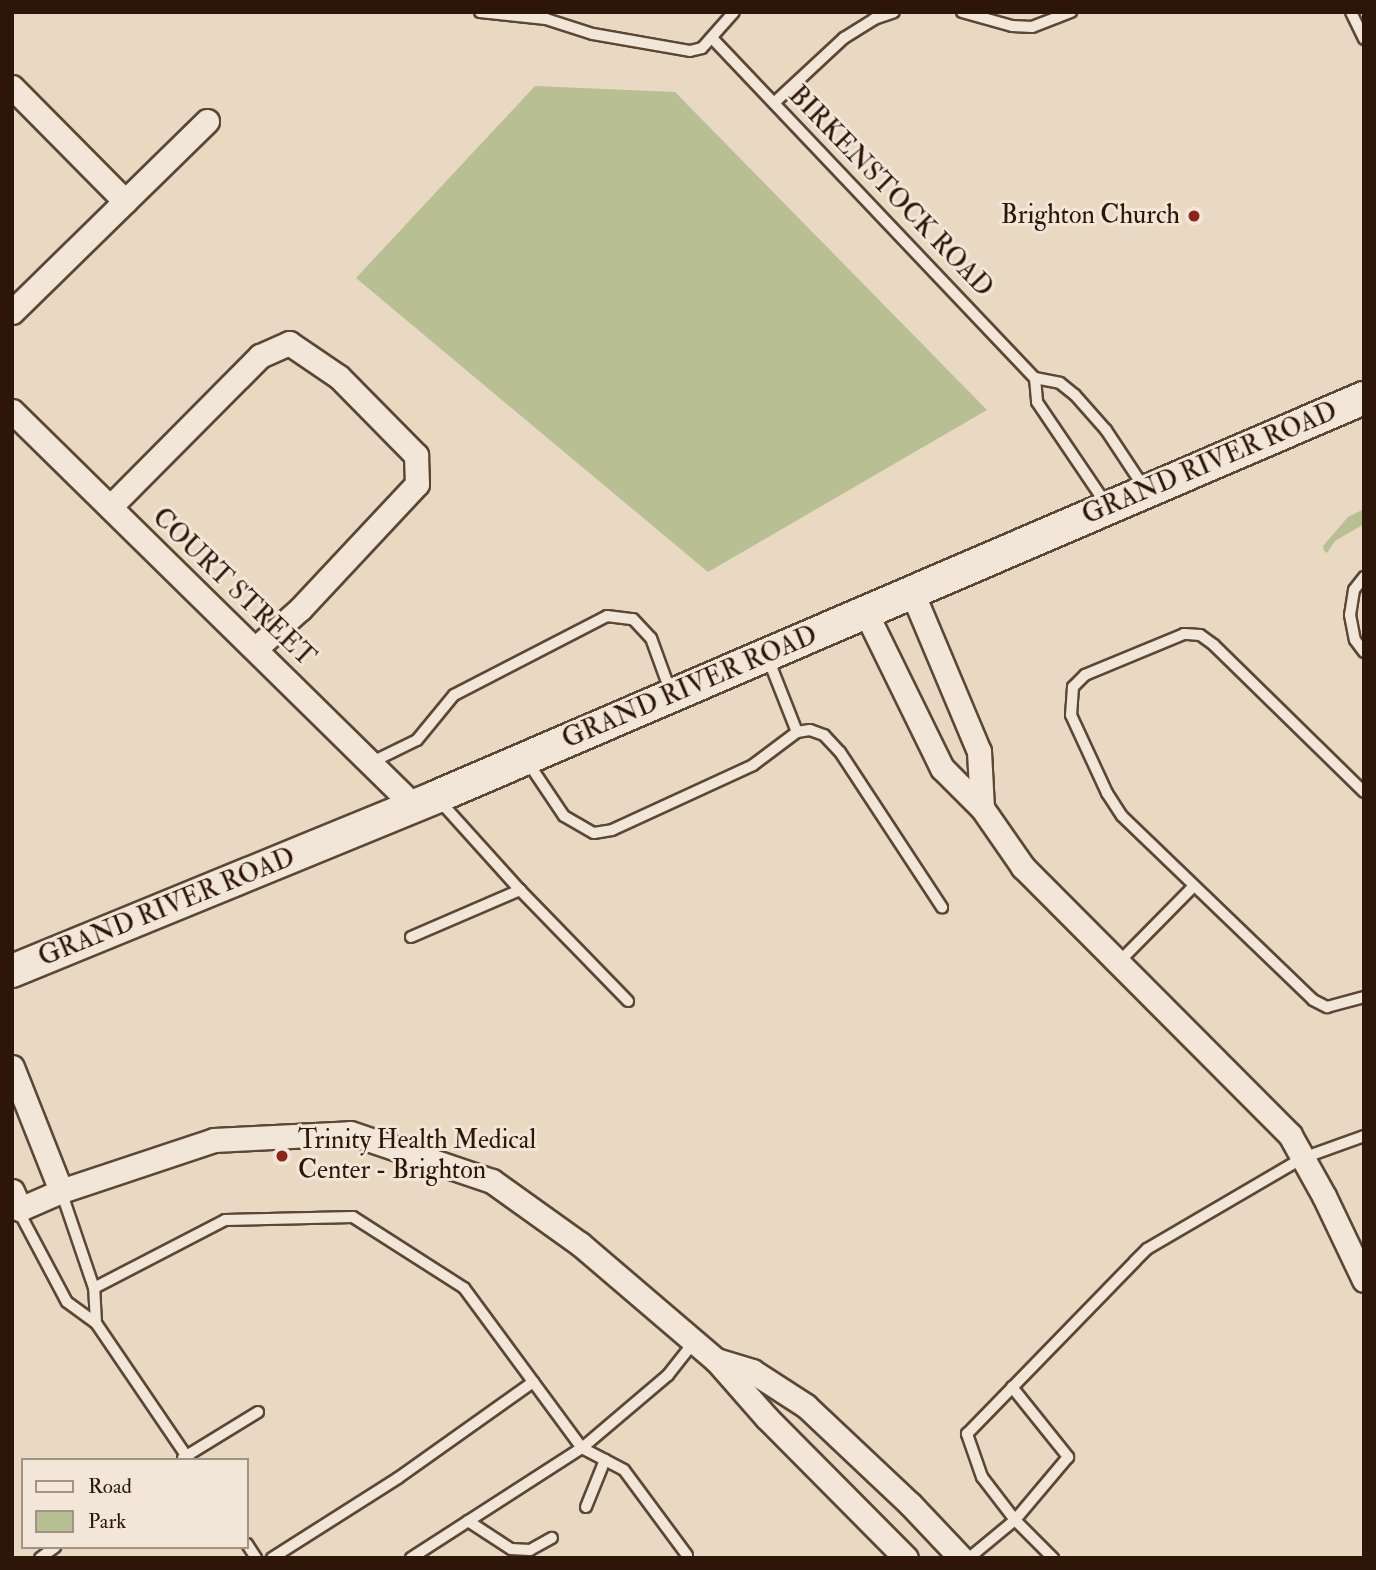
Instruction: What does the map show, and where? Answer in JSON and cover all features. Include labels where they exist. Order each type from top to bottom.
[{"type":"main road","name":"GRAND RIVER ROAD","points":[[12,971],[425,802],[1364,398]]},
{"type":"street","points":[[12,87],[125,201]]},
{"type":"street","points":[[12,312],[207,121]]},
{"type":"street","points":[[110,507],[260,356],[289,343],[339,377],[416,455],[417,484],[300,609],[256,648]]},
{"type":"street","name":"COURT STREET","points":[[12,411],[370,762],[425,802]]},
{"type":"street","points":[[912,592],[979,751],[982,808]]},
{"type":"street","points":[[866,613],[942,768],[982,808],[1023,867],[1290,1135],[1364,1280]]},
{"type":"street","points":[[12,1067],[61,1191]]},
{"type":"street","points":[[15,1204],[214,1140],[350,1133],[492,1181],[580,1244],[716,1360],[766,1418],[906,1558]]},
{"type":"street","points":[[716,1360],[752,1371],[806,1406],[902,1496],[961,1558]]},
{"type":"lane","points":[[480,12],[542,15],[593,34],[690,51],[702,48],[734,12]]},
{"type":"lane","points":[[774,103],[844,38],[874,19],[894,12]]},
{"type":"lane","points":[[962,12],[1012,26],[1032,27],[1072,12]]},
{"type":"lane","points":[[1351,12],[1364,39]]},
{"type":"lane","name":"BIRKENSTOCK ROAD","points":[[712,38],[1035,378],[1060,383],[1075,395],[1106,430],[1146,492]]},
{"type":"lane","name":"BIRKENSTOCK ROAD","points":[[1035,378],[1037,402],[1109,508]]},
{"type":"lane","points":[[1364,577],[1354,590],[1350,615],[1355,640],[1364,652]]},
{"type":"lane","points":[[370,762],[417,740],[454,695],[607,616],[633,619],[651,638],[672,696]]},
{"type":"lane","points":[[1364,792],[1214,645],[1200,635],[1184,634],[1085,675],[1073,687],[1071,715],[1107,793],[1122,816],[1313,1000],[1327,1007],[1364,997]]},
{"type":"lane","points":[[766,656],[797,732]]},
{"type":"lane","points":[[525,759],[564,816],[594,833],[612,830],[753,765],[797,732],[810,730],[824,735],[840,751],[942,907]]},
{"type":"lane","points":[[425,802],[520,890],[628,1001]]},
{"type":"lane","points":[[1118,963],[1193,887]]},
{"type":"lane","points":[[411,937],[520,890]]},
{"type":"lane","points":[[1053,1558],[1015,1520],[982,1477],[967,1434],[1147,1249],[1303,1158],[1364,1136]]},
{"type":"lane","points":[[61,1191],[94,1288],[96,1323]]},
{"type":"lane","points":[[15,1204],[67,1302],[96,1323],[186,1458],[258,1412]]},
{"type":"lane","points":[[94,1288],[225,1220],[354,1217],[464,1288],[582,1448],[624,1470],[687,1555]]},
{"type":"lane","points":[[417,1556],[582,1448],[668,1375],[694,1342]]},
{"type":"lane","points":[[272,1558],[398,1478],[533,1382]]},
{"type":"lane","points":[[969,1558],[1015,1520],[1068,1457],[1012,1387]]},
{"type":"lane","points":[[586,1507],[606,1460]]},
{"type":"lane","points":[[468,1521],[511,1549],[530,1550],[552,1538]]},
{"type":"green space","points":[[535,86],[675,92],[987,410],[708,572],[356,278]]},
{"type":"green space","points":[[1364,509],[1364,524],[1335,541],[1327,553],[1324,551],[1323,546],[1348,517]]},
{"type":"place","name":"Brighton Church","points":[[1194,216]]},
{"type":"place","name":"Trinity Health Medical Center - Brighton","points":[[282,1156]]}]
